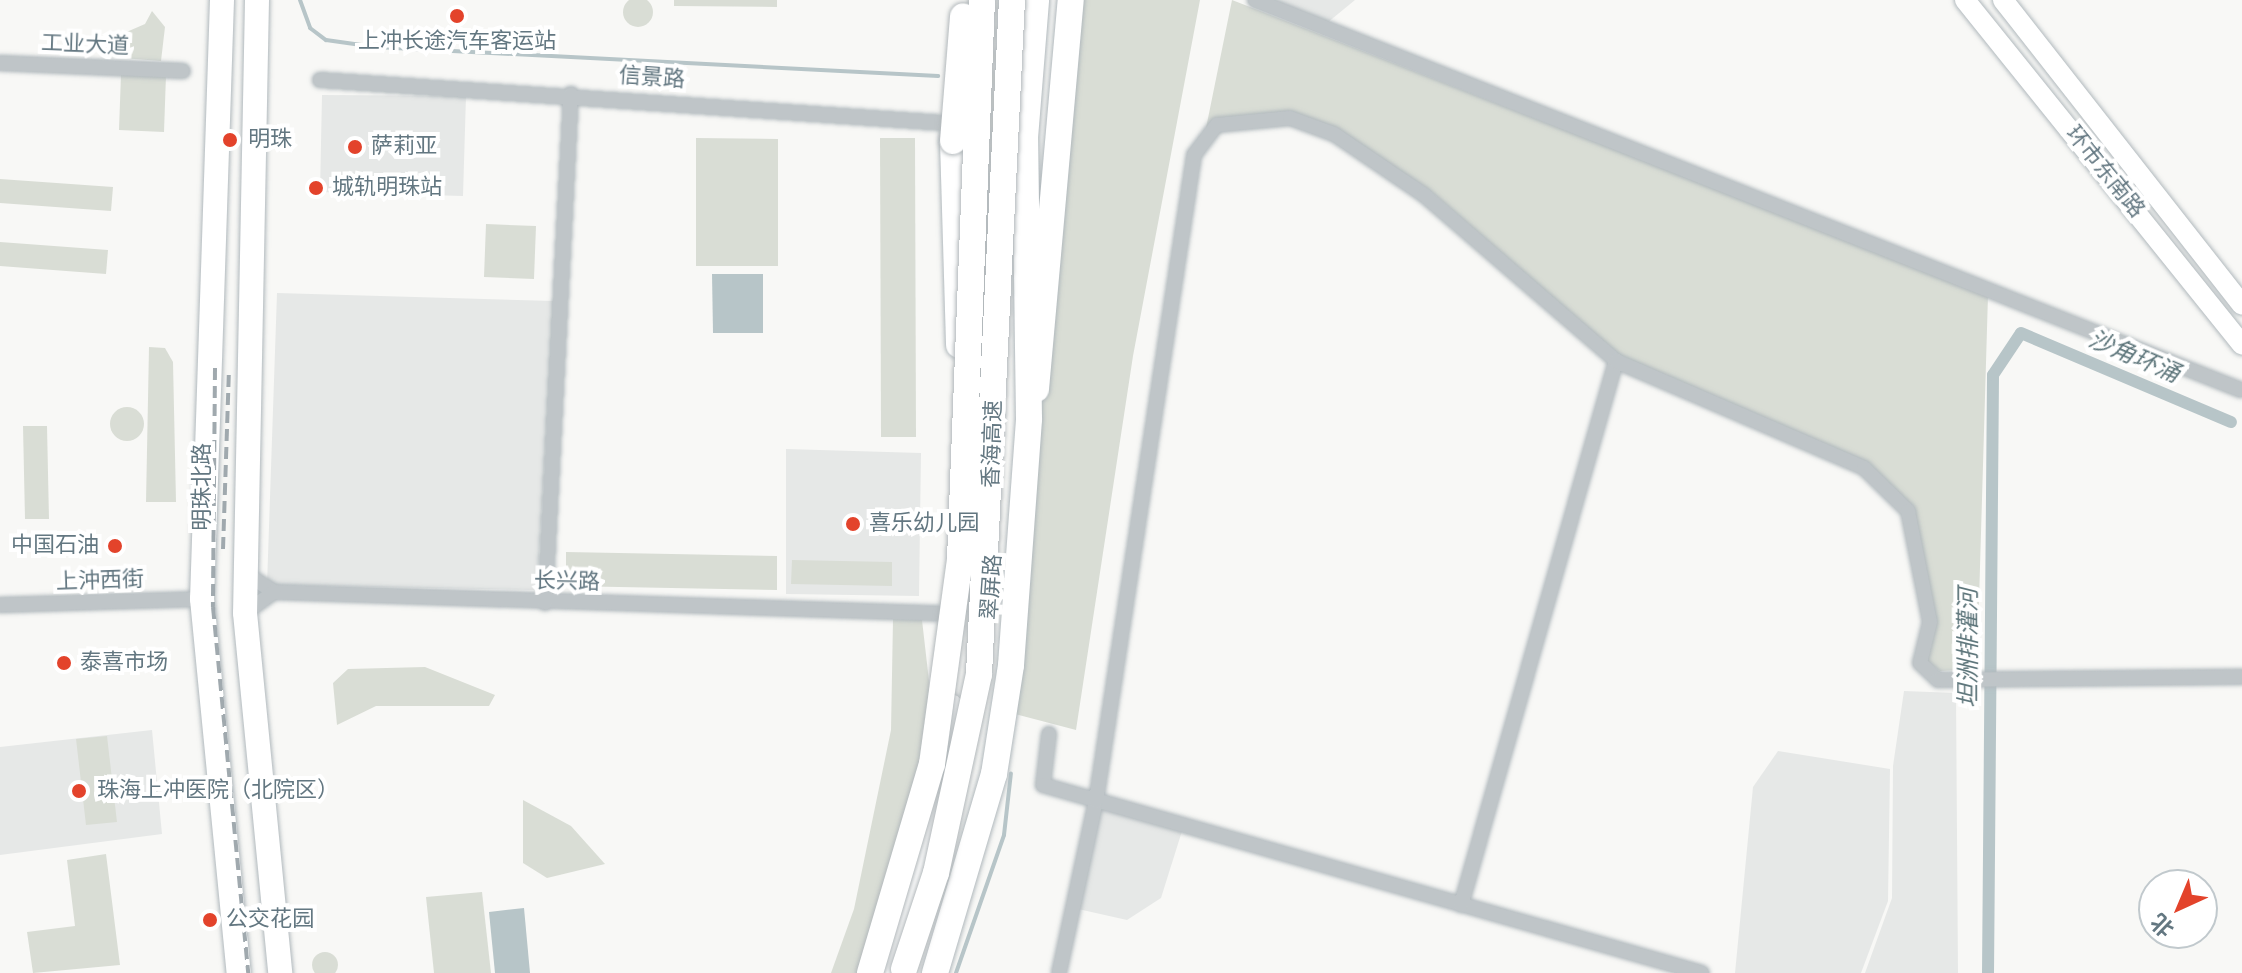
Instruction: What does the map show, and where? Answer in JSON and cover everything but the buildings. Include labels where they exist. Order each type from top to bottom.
[{"type":"highway","name":"明珠北路","points":[[222,0],[202,599],[239,973]]},
{"type":"highway","name":"明珠北路","points":[[257,0],[245,613],[280,973]]},
{"type":"highway","points":[[964,0],[950,191],[965,428]]},
{"type":"highway","points":[[870,973],[932,764],[960,559],[985,0]]},
{"type":"highway","name":"香海高速","points":[[902,973],[936,873],[979,674],[1010,0]]},
{"type":"highway","name":"香海高速","points":[[935,973],[994,774],[1011,665],[1029,419],[1025,138],[1036,0]]},
{"type":"highway","points":[[1029,419],[1044,350],[1071,0]]},
{"type":"main road","name":"翠屏路","points":[[889,973],[930,846],[948,753],[960,614],[985,0]]},
{"type":"main road","name":"翠屏路","points":[[914,973],[966,790],[991,616],[1010,0]]},
{"type":"main road","name":"环市东南路","points":[[1965,0],[2242,345]]},
{"type":"main road","name":"环市东南路","points":[[2003,0],[2242,305]]},
{"type":"street","points":[[1255,0],[2242,390]]},
{"type":"street","name":"工业大道","points":[[0,63],[176,70]]},
{"type":"street","name":"信景路","points":[[320,80],[571,94],[980,125]]},
{"type":"street","points":[[545,603],[571,94]]},
{"type":"street","points":[[1059,973],[1096,801],[1202,138],[1217,125],[1290,118],[1334,134],[1424,195],[1616,361],[1795,435],[1896,493],[1914,532],[1930,622],[1920,663],[1938,680],[2242,677]]},
{"type":"street","points":[[1461,905],[1616,361]]},
{"type":"street","points":[[245,573],[274,592],[245,613]]},
{"type":"street","name":"长兴路","points":[[274,592],[960,614]]},
{"type":"street","name":"上沖西街","points":[[0,605],[202,599]]},
{"type":"street","points":[[1049,734],[1043,785],[1702,973]]},
{"type":"shaded area","points":[[638,-3],[648,2],[653,12],[648,22],[638,27],[628,22],[623,12],[628,2]]},
{"type":"shaded area","points":[[674,0],[777,0],[777,7],[674,6]]},
{"type":"shaded area","points":[[1081,0],[1200,0],[1133,356],[1076,730],[1011,713]]},
{"type":"shaded area","points":[[1232,0],[1988,295],[1977,669],[1940,671],[1927,661],[1932,637],[1913,509],[1868,463],[1619,355],[1428,189],[1336,130],[1291,112],[1205,133]]},
{"type":"shaded area","points":[[1274,0],[1355,0],[1327,23]]},
{"type":"shaded area","points":[[152,11],[165,27],[161,61],[108,57],[108,40],[145,24]]},
{"type":"shaded area","points":[[121,74],[166,75],[164,132],[119,130]]},
{"type":"shaded area","points":[[322,95],[466,96],[463,196],[320,192]]},
{"type":"shaded area","points":[[696,138],[778,139],[778,266],[696,266]]},
{"type":"shaded area","points":[[880,138],[915,138],[916,437],[881,437]]},
{"type":"shaded area","points":[[0,179],[113,187],[111,211],[0,203]]},
{"type":"shaded area","points":[[486,224],[536,226],[534,279],[484,277]]},
{"type":"shaded area","points":[[0,242],[108,250],[106,274],[0,266]]},
{"type":"shaded area","points":[[712,274],[763,274],[763,333],[713,333]]},
{"type":"shaded area","points":[[277,293],[554,301],[537,590],[267,585]]},
{"type":"shaded area","points":[[149,347],[165,348],[173,362],[176,502],[146,502]]},
{"type":"shaded area","points":[[127,407],[139,412],[144,424],[139,436],[127,441],[115,436],[110,424],[115,412]]},
{"type":"shaded area","points":[[23,426],[47,426],[49,519],[25,519]]},
{"type":"shaded area","name":"喜乐幼儿园","points":[[786,449],[921,453],[919,596],[786,594]]},
{"type":"shaded area","points":[[566,552],[777,556],[777,590],[566,586]]},
{"type":"shaded area","points":[[792,560],[892,562],[892,586],[791,584]]},
{"type":"shaded area","points":[[893,619],[922,620],[937,751],[872,973],[831,973],[854,909],[891,730]]},
{"type":"shaded area","points":[[425,667],[495,695],[489,706],[376,706],[337,725],[333,683],[348,669]]},
{"type":"shaded area","points":[[1904,691],[1956,693],[1958,973],[1865,973],[1892,898],[1893,766]]},
{"type":"shaded area","name":"珠海上冲医院（北院区）","points":[[152,730],[162,834],[0,855],[0,747]]},
{"type":"shaded area","points":[[107,736],[117,822],[86,825],[76,739]]},
{"type":"shaded area","points":[[1778,751],[1890,769],[1888,901],[1861,973],[1735,973],[1753,787]]},
{"type":"shaded area","points":[[523,800],[571,826],[605,864],[547,878],[523,863]]},
{"type":"shaded area","points":[[1098,805],[1182,831],[1161,898],[1127,920],[1078,909]]},
{"type":"shaded area","points":[[106,854],[120,965],[33,973],[27,932],[75,926],[67,860]]},
{"type":"shaded area","points":[[482,892],[491,973],[434,973],[426,897]]},
{"type":"shaded area","points":[[524,908],[530,973],[495,973],[489,912]]},
{"type":"shaded area","points":[[325,952],[334,956],[338,965],[334,974],[325,978],[316,974],[312,965],[316,956]]},
{"type":"waterway","points":[[300,0],[310,28],[326,40],[376,47],[938,76]]},
{"type":"waterway","name":"坦洲排灌河","points":[[1988,973],[1993,375],[2021,333],[2231,422]]},
{"type":"waterway","points":[[956,973],[1004,835],[1011,773]]},
{"type":"railway","points":[[215,368],[213,607],[248,973]]},
{"type":"railway","points":[[223,549],[229,369]]},
{"type":"place","name":"上冲长途汽车客运站","points":[[457,16]]},
{"type":"place","name":"明珠","points":[[230,140]]},
{"type":"place","name":"萨莉亚","points":[[355,147]]},
{"type":"place","name":"城轨明珠站","points":[[316,188]]},
{"type":"place","name":"喜乐幼儿园","points":[[853,524]]},
{"type":"place","name":"中国石油","points":[[115,546]]},
{"type":"place","name":"泰喜市场","points":[[64,663]]},
{"type":"place","name":"珠海上冲医院（北院区）","points":[[79,791]]},
{"type":"place","name":"公交花园","points":[[210,920]]},
{"type":"water label","name":"沙角环涌","points":[[2134,357]]}]
